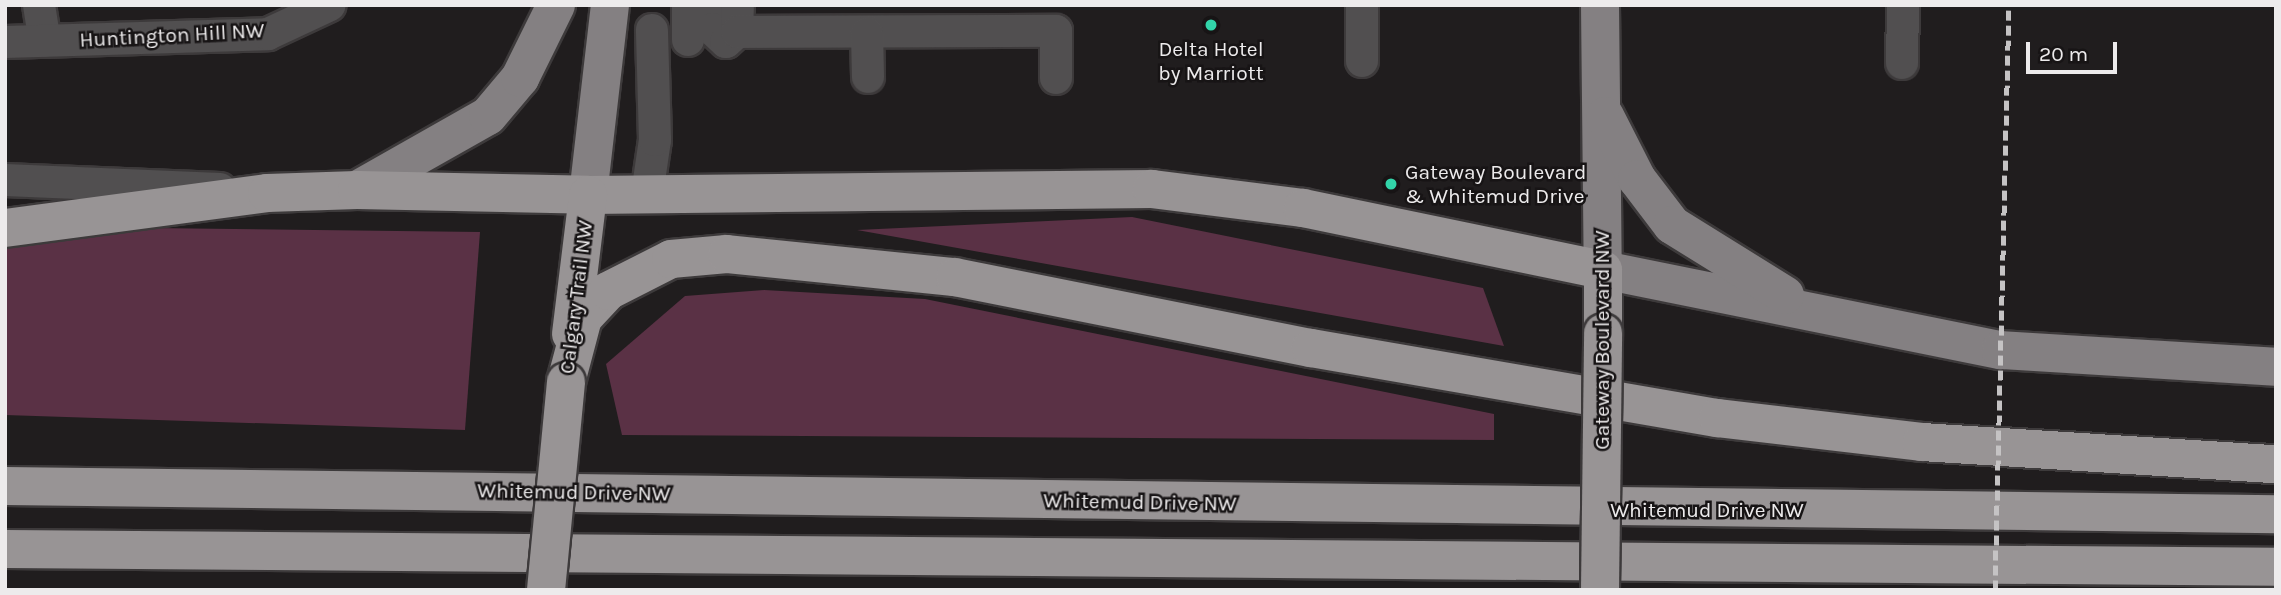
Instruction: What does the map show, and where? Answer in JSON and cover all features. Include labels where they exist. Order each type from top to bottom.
[{"type":"highway","points":[[5,228],[267,193],[357,190],[587,195],[1152,188],[1303,208],[1603,270]]},
{"type":"highway","name":"Calgary Trail NW","points":[[540,573],[566,382],[587,195]]},
{"type":"highway","points":[[566,382],[583,318],[608,291],[671,259],[727,254],[955,276],[1311,348],[1681,413],[1922,442],[2276,464]]},
{"type":"highway","name":"Gateway Boulevard NW","points":[[1600,590],[1603,270]]},
{"type":"highway","name":"Whitemud Drive NW","points":[[5,486],[1594,510],[2276,514]]},
{"type":"highway","points":[[5,549],[540,573],[2276,568]]},
{"type":"main road","points":[[357,190],[488,116],[520,78],[556,5]]},
{"type":"main road","name":"Calgary Trail NW","points":[[587,195],[610,5]]},
{"type":"main road","name":"Gateway Boulevard NW","points":[[1601,5],[1603,270]]},
{"type":"main road","points":[[1600,107],[1647,196],[1693,242],[1824,313],[1944,342]]},
{"type":"main road","points":[[1603,270],[1944,342],[2100,360],[2276,367]]},
{"type":"street","points":[[39,5],[45,41]]},
{"type":"street","name":"Huntington Hill NW","points":[[5,42],[268,34],[330,5]]},
{"type":"street","points":[[688,5],[688,40]]},
{"type":"street","points":[[712,5],[712,29],[731,35],[836,19],[867,33],[1056,31],[1056,78]]},
{"type":"street","points":[[1362,5],[1362,61]]},
{"type":"street","points":[[1902,63],[1903,5]]},
{"type":"street","points":[[647,194],[655,140],[652,30]]},
{"type":"street","points":[[867,33],[868,77]]},
{"type":"street","points":[[5,180],[135,181],[267,193]]},
{"type":"shaded area","points":[[1132,217],[1483,288],[1504,346],[857,230]]},
{"type":"shaded area","points":[[150,228],[480,232],[465,430],[5,415],[5,247]]},
{"type":"shaded area","points":[[764,290],[925,299],[1494,414],[1494,440],[622,435],[606,364],[685,296]]},
{"type":"railway","points":[[1995,590],[2009,5]]},
{"type":"place","name":"Delta Hotel by Marriott","points":[[1211,25]]},
{"type":"place","name":"Gateway Boulevard & Whitemud Drive","points":[[1391,184]]}]
